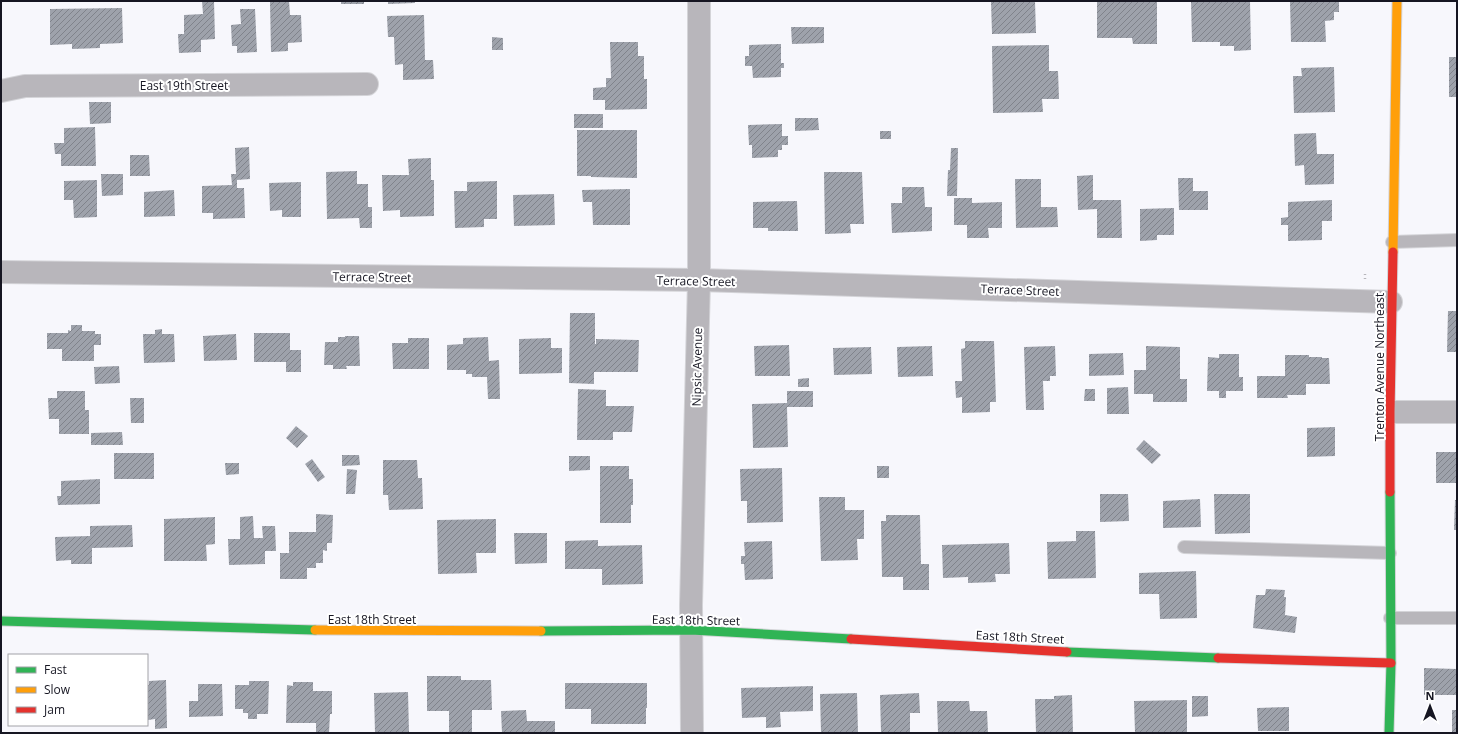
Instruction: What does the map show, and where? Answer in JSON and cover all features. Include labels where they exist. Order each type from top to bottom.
[{"type":"street","name":"Nipsic Avenue","points":[[692,733],[691,630],[699,280],[699,1]]},
{"type":"street","name":"Trenton Avenue Northeast","points":[[1389,733],[1391,663],[1391,302],[1397,1]]},
{"type":"street","name":"East 19th Street","points":[[1,91],[25,86],[367,84]]},
{"type":"street","name":"Terrace Street","points":[[1,272],[699,280],[1391,302]]},
{"type":"street","points":[[1390,412],[1457,412]]},
{"type":"street","name":"East 18th Street","points":[[1,621],[352,631],[691,630],[1113,655],[1391,663]]},
{"type":"lane","points":[[1392,242],[1457,240]]},
{"type":"lane","points":[[1184,547],[1390,553]]},
{"type":"lane","points":[[1390,618],[1457,618]]},
{"type":"building","points":[[202,1],[214,1],[215,39],[201,40],[201,52],[179,53],[178,34],[184,34],[184,15],[203,14]]},
{"type":"building","points":[[270,1],[289,1],[290,15],[301,15],[302,42],[288,43],[288,51],[271,52]]},
{"type":"building","points":[[341,1],[364,1],[364,4],[341,4]]},
{"type":"building","points":[[388,1],[415,1],[415,3],[388,4]]},
{"type":"building","points":[[991,1],[1035,2],[1036,33],[992,34]]},
{"type":"building","points":[[1191,1],[1250,1],[1251,50],[1234,51],[1234,46],[1220,46],[1220,42],[1192,42]]},
{"type":"building","points":[[1290,1],[1339,1],[1339,12],[1334,12],[1334,20],[1325,21],[1326,42],[1291,42]]},
{"type":"building","points":[[1097,2],[1157,2],[1157,44],[1133,44],[1132,38],[1097,38]]},
{"type":"building","points":[[122,8],[123,43],[100,44],[100,48],[72,49],[72,44],[50,45],[50,9]]},
{"type":"building","points":[[240,9],[255,9],[257,52],[237,53],[237,46],[232,46],[231,25],[241,24]]},
{"type":"building","points":[[424,15],[425,60],[433,60],[434,79],[403,80],[403,64],[395,65],[394,37],[388,37],[387,16]]},
{"type":"building","points":[[791,27],[824,27],[824,43],[792,44]]},
{"type":"building","points":[[492,37],[503,38],[503,50],[492,50]]},
{"type":"building","points":[[610,42],[638,42],[638,56],[644,56],[644,79],[647,79],[647,109],[605,110],[605,100],[593,100],[593,88],[606,87],[606,78],[611,78]]},
{"type":"building","points":[[781,44],[781,63],[784,63],[784,68],[781,68],[781,77],[753,78],[752,66],[745,66],[745,56],[749,56],[749,45]]},
{"type":"building","points":[[1049,45],[1049,71],[1058,71],[1059,99],[1042,99],[1043,112],[993,113],[992,46]]},
{"type":"building","points":[[1449,57],[1457,57],[1457,97],[1449,97]]},
{"type":"building","points":[[1334,67],[1335,112],[1294,113],[1293,76],[1302,76],[1301,68]]},
{"type":"building","points":[[89,102],[111,102],[111,123],[90,124]]},
{"type":"building","points":[[574,114],[603,114],[603,128],[574,128]]},
{"type":"building","points":[[795,118],[818,118],[819,130],[795,131]]},
{"type":"building","points":[[782,124],[782,136],[788,136],[788,145],[782,145],[782,150],[778,150],[778,157],[752,158],[752,145],[749,145],[748,125]]},
{"type":"building","points":[[95,127],[96,166],[61,166],[61,154],[55,154],[54,143],[64,143],[64,128]]},
{"type":"building","points":[[577,130],[637,130],[637,178],[577,176]]},
{"type":"building","points":[[880,131],[891,131],[891,139],[880,139]]},
{"type":"building","points":[[1316,133],[1317,154],[1334,154],[1334,184],[1305,185],[1304,165],[1295,166],[1294,134]]},
{"type":"building","points":[[249,147],[250,179],[237,180],[237,188],[244,188],[245,218],[213,219],[213,213],[202,213],[202,186],[232,185],[231,174],[236,174],[235,148]]},
{"type":"building","points":[[951,148],[958,148],[957,196],[947,196]]},
{"type":"building","points":[[130,155],[149,155],[150,176],[130,176]]},
{"type":"building","points":[[431,158],[431,180],[434,180],[434,216],[400,217],[400,210],[383,211],[382,175],[409,175],[408,159]]},
{"type":"building","points":[[357,171],[357,184],[368,184],[368,207],[372,207],[372,228],[360,228],[359,218],[327,219],[326,172]]},
{"type":"building","points":[[824,172],[862,172],[864,224],[850,224],[851,233],[825,234]]},
{"type":"building","points":[[101,174],[123,174],[123,195],[102,196]]},
{"type":"building","points":[[1093,175],[1093,200],[1121,200],[1122,238],[1097,238],[1097,209],[1078,210],[1077,176]]},
{"type":"building","points":[[1178,178],[1193,178],[1193,191],[1208,191],[1208,210],[1179,210]]},
{"type":"building","points":[[1015,179],[1041,179],[1041,207],[1057,207],[1058,227],[1016,228]]},
{"type":"building","points":[[97,180],[97,217],[74,218],[73,200],[64,200],[64,181]]},
{"type":"building","points":[[497,181],[497,219],[484,219],[484,227],[455,228],[454,191],[467,191],[467,182]]},
{"type":"building","points":[[301,182],[301,217],[282,217],[282,210],[270,211],[269,183]]},
{"type":"building","points":[[902,187],[924,187],[925,207],[932,207],[932,231],[892,233],[891,203],[902,203]]},
{"type":"building","points":[[630,189],[630,225],[593,225],[592,202],[583,202],[582,190]]},
{"type":"building","points":[[174,190],[175,216],[144,217],[144,192]]},
{"type":"building","points":[[554,194],[555,225],[514,226],[513,195]]},
{"type":"building","points":[[954,198],[972,198],[972,203],[1002,202],[1002,228],[988,228],[989,238],[967,238],[967,225],[954,225]]},
{"type":"building","points":[[1332,200],[1332,221],[1322,221],[1322,240],[1288,241],[1288,225],[1281,225],[1281,218],[1288,217],[1288,202]]},
{"type":"building","points":[[797,201],[798,231],[768,231],[768,228],[753,228],[753,202]]},
{"type":"building","points":[[1174,208],[1174,235],[1157,235],[1157,240],[1140,241],[1140,209]]},
{"type":"building","points":[[1448,311],[1457,311],[1457,352],[1447,352]]},
{"type":"building","points":[[570,313],[595,313],[595,344],[596,339],[639,340],[638,372],[594,372],[594,384],[569,383]]},
{"type":"building","points":[[71,325],[82,325],[82,331],[95,331],[95,334],[101,334],[101,345],[94,345],[94,361],[62,361],[62,349],[47,349],[47,333],[68,333],[68,330],[71,331]]},
{"type":"building","points":[[162,329],[162,334],[174,334],[175,362],[144,363],[143,334],[155,334],[155,330]]},
{"type":"building","points":[[254,333],[290,333],[290,350],[301,350],[301,372],[286,372],[286,362],[254,362]]},
{"type":"building","points":[[236,334],[237,360],[204,361],[203,336]]},
{"type":"building","points":[[359,336],[360,366],[346,366],[347,369],[333,369],[333,365],[324,365],[325,342],[338,342],[338,337]]},
{"type":"building","points":[[488,337],[489,361],[499,360],[500,399],[488,399],[487,377],[472,377],[472,374],[466,374],[466,370],[447,370],[447,345],[463,344],[463,338]]},
{"type":"building","points":[[408,338],[429,338],[429,369],[393,369],[392,343],[408,343]]},
{"type":"building","points":[[551,338],[551,348],[562,348],[562,373],[519,374],[519,339]]},
{"type":"building","points":[[965,341],[994,341],[996,402],[990,402],[990,412],[962,413],[962,397],[956,398],[955,381],[962,381],[961,349],[965,348]]},
{"type":"building","points":[[789,345],[790,376],[755,376],[754,346]]},
{"type":"building","points":[[932,346],[933,376],[898,377],[897,347]]},
{"type":"building","points":[[1055,346],[1056,376],[1050,376],[1050,381],[1043,381],[1044,410],[1026,410],[1024,347]]},
{"type":"building","points":[[1146,346],[1180,347],[1180,379],[1187,379],[1187,402],[1153,402],[1153,394],[1134,394],[1134,370],[1146,370]]},
{"type":"building","points":[[871,347],[872,374],[834,375],[833,348]]},
{"type":"building","points":[[1123,353],[1124,375],[1089,376],[1089,354]]},
{"type":"building","points":[[1219,354],[1239,354],[1239,377],[1243,377],[1243,391],[1226,391],[1226,398],[1219,398],[1219,391],[1207,391],[1208,357],[1219,358]]},
{"type":"building","points":[[1285,355],[1309,355],[1309,357],[1329,358],[1330,384],[1306,384],[1306,395],[1287,395],[1288,398],[1257,398],[1257,376],[1285,376]]},
{"type":"building","points":[[119,366],[120,383],[95,384],[94,367]]},
{"type":"building","points":[[809,378],[809,387],[798,387],[798,379]]},
{"type":"building","points":[[1128,387],[1129,414],[1107,414],[1107,388]]},
{"type":"building","points":[[578,389],[606,390],[606,406],[634,406],[632,432],[613,432],[613,440],[577,440]]},
{"type":"building","points":[[1085,389],[1095,389],[1095,401],[1084,401]]},
{"type":"building","points":[[57,391],[85,391],[85,410],[89,410],[89,434],[59,434],[59,419],[49,419],[48,398],[57,398]]},
{"type":"building","points":[[787,391],[813,391],[813,407],[787,407],[788,447],[753,448],[752,404],[787,403]]},
{"type":"building","points":[[130,398],[144,398],[144,423],[131,423]]},
{"type":"building","points":[[296,426],[308,436],[297,448],[286,438]]},
{"type":"building","points":[[1335,427],[1335,456],[1307,457],[1307,428]]},
{"type":"building","points":[[122,432],[123,445],[91,445],[91,433]]},
{"type":"building","points":[[1144,440],[1161,455],[1152,464],[1136,449]]},
{"type":"building","points":[[1436,452],[1457,452],[1457,483],[1436,483]]},
{"type":"building","points":[[114,453],[154,453],[154,479],[114,479]]},
{"type":"building","points":[[342,455],[359,455],[360,465],[342,466]]},
{"type":"building","points":[[569,456],[590,456],[590,470],[569,471]]},
{"type":"building","points":[[312,459],[325,477],[318,482],[305,464]]},
{"type":"building","points":[[383,460],[417,460],[418,478],[422,478],[423,509],[389,510],[388,495],[383,495]]},
{"type":"building","points":[[225,463],[239,463],[239,474],[226,475]]},
{"type":"building","points":[[600,466],[629,466],[629,479],[633,479],[631,523],[600,523]]},
{"type":"building","points":[[877,466],[889,466],[889,478],[877,478]]},
{"type":"building","points":[[782,468],[783,522],[747,523],[747,501],[741,501],[740,469]]},
{"type":"building","points":[[347,469],[357,470],[355,494],[346,494]]},
{"type":"building","points":[[100,479],[100,504],[58,505],[57,496],[61,496],[61,481]]},
{"type":"building","points":[[1100,494],[1128,494],[1129,521],[1100,522]]},
{"type":"building","points":[[1214,494],[1250,494],[1250,533],[1215,534]]},
{"type":"building","points":[[819,497],[845,497],[845,510],[864,510],[864,539],[857,539],[858,560],[821,561]]},
{"type":"building","points":[[1200,499],[1201,527],[1163,528],[1163,501]]},
{"type":"building","points":[[1455,500],[1457,500],[1457,530],[1454,530]]},
{"type":"building","points":[[316,514],[333,515],[332,543],[327,543],[327,551],[323,550],[323,563],[316,563],[316,568],[307,568],[307,579],[280,579],[280,553],[289,553],[289,532],[316,532]]},
{"type":"building","points":[[886,515],[920,515],[921,564],[929,564],[929,590],[903,590],[903,577],[882,577],[881,521],[886,521]]},
{"type":"building","points":[[253,516],[254,538],[263,538],[262,526],[275,526],[276,551],[265,551],[265,564],[229,565],[228,539],[240,539],[240,517]]},
{"type":"building","points":[[215,517],[215,544],[206,545],[207,561],[164,561],[164,519]]},
{"type":"building","points":[[496,519],[496,553],[476,553],[477,573],[438,574],[437,520]]},
{"type":"building","points":[[132,525],[133,547],[92,548],[92,564],[71,564],[71,560],[56,561],[55,537],[90,536],[90,526]]},
{"type":"building","points":[[1076,531],[1095,531],[1096,578],[1048,579],[1047,542],[1076,541]]},
{"type":"building","points":[[514,533],[547,533],[547,563],[515,564]]},
{"type":"building","points":[[598,540],[598,546],[642,545],[643,584],[602,585],[602,569],[565,569],[565,541]]},
{"type":"building","points":[[772,541],[773,579],[745,580],[744,564],[741,564],[741,556],[745,556],[744,542]]},
{"type":"building","points":[[1009,543],[1010,574],[995,574],[996,582],[968,583],[968,577],[943,578],[942,545]]},
{"type":"building","points":[[1196,571],[1197,618],[1160,619],[1159,594],[1139,594],[1139,573]]},
{"type":"building","points":[[1266,589],[1285,590],[1285,615],[1297,617],[1295,633],[1253,628],[1256,595],[1265,595]]},
{"type":"building","points":[[1424,668],[1457,669],[1457,695],[1424,695]]},
{"type":"building","points":[[427,676],[461,676],[461,680],[491,680],[492,710],[472,710],[472,733],[449,733],[449,711],[427,711]]},
{"type":"building","points":[[166,680],[167,728],[155,729],[155,719],[148,720],[149,681]]},
{"type":"building","points":[[249,681],[269,681],[268,714],[257,714],[257,719],[248,719],[248,713],[243,713],[243,709],[235,709],[235,685],[249,685]]},
{"type":"building","points":[[293,682],[313,682],[313,691],[332,691],[332,714],[330,714],[329,733],[316,733],[316,723],[286,723],[287,685],[293,686]]},
{"type":"building","points":[[565,683],[647,683],[646,724],[591,724],[591,709],[565,709]]},
{"type":"building","points":[[198,684],[222,684],[223,716],[189,717],[189,701],[198,701]]},
{"type":"building","points":[[813,686],[813,711],[780,712],[781,727],[766,728],[766,717],[742,718],[741,688]]},
{"type":"building","points":[[408,692],[409,733],[375,733],[374,693]]},
{"type":"building","points":[[857,693],[858,733],[821,733],[820,694]]},
{"type":"building","points":[[919,693],[920,713],[910,713],[910,733],[881,733],[880,695]]},
{"type":"building","points":[[1072,695],[1073,733],[1036,733],[1035,699],[1054,699],[1054,696]]},
{"type":"building","points":[[1192,696],[1208,696],[1208,716],[1192,717]]},
{"type":"building","points":[[1187,700],[1187,733],[1135,733],[1134,701]]},
{"type":"building","points":[[937,701],[969,701],[970,711],[987,711],[988,733],[938,733]]},
{"type":"building","points":[[1289,707],[1289,731],[1258,731],[1257,708]]},
{"type":"building","points":[[526,710],[527,721],[555,721],[555,733],[502,733],[501,711]]},
{"type":"building","points":[[1452,710],[1457,710],[1457,733],[1452,733]]},
{"type":"traffic: fast","points":[[1389,733],[1391,663],[1390,492]]},
{"type":"traffic: fast","points":[[1,621],[315,630]]},
{"type":"traffic: fast","points":[[541,631],[691,630],[851,639]]},
{"type":"traffic: fast","points":[[1067,652],[1218,658]]},
{"type":"traffic: slow","points":[[1393,252],[1397,1]]},
{"type":"traffic: slow","points":[[315,630],[541,631]]},
{"type":"traffic: jam","points":[[1390,492],[1393,252]]},
{"type":"traffic: jam","points":[[851,639],[1067,652]]},
{"type":"traffic: jam","points":[[1218,658],[1391,663]]}]
